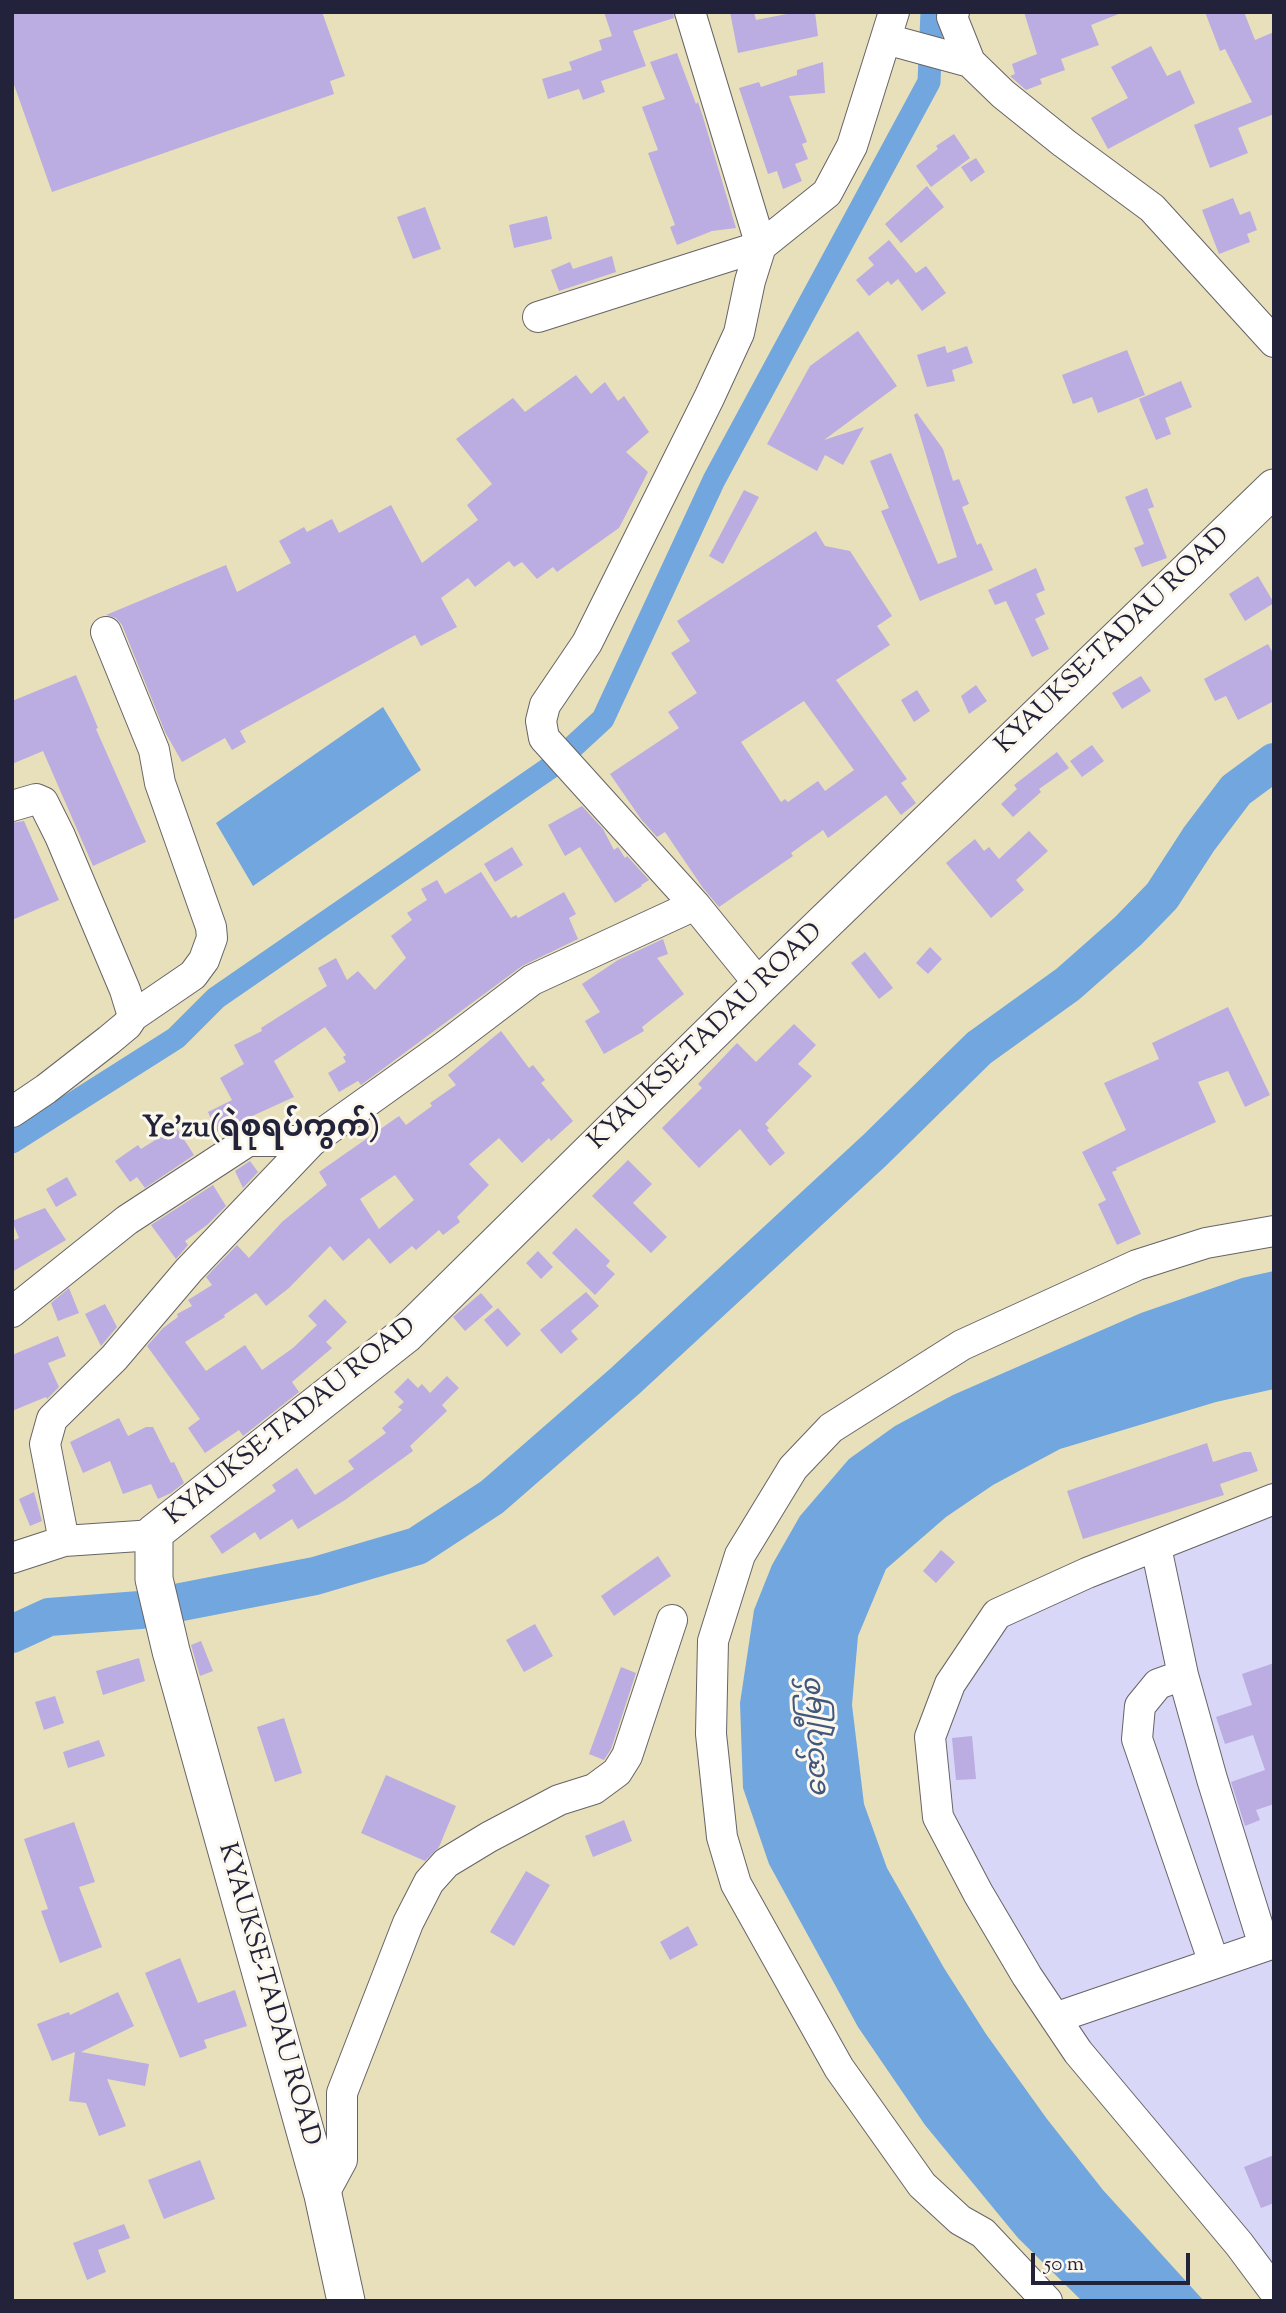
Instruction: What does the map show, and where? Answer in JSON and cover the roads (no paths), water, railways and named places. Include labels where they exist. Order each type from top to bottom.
[{"type":"main road","name":"KYAUKSE-TADAU ROAD","points":[[346,2301],[323,2195],[171,1651],[154,1579],[154,1535],[405,1335],[760,985],[1274,488]]},
{"type":"street","points":[[690,12],[761,246],[739,333],[709,398],[587,643],[545,705],[541,721],[544,738],[695,905],[760,985]]},
{"type":"street","points":[[954,12],[952,18],[970,62]]},
{"type":"street","points":[[538,317],[761,246],[827,193],[852,146],[890,26],[970,62],[1003,94],[1064,143],[1153,208],[1274,342]]},
{"type":"street","points":[[12,1112],[109,1040],[127,1025],[133,1016],[193,975],[204,960],[212,938],[211,928],[160,783],[153,750],[106,632]]},
{"type":"street","points":[[12,806],[36,799],[43,802],[125,990],[133,1016]]},
{"type":"street","points":[[64,1541],[45,1444],[52,1419],[114,1358],[189,1270],[312,1141],[532,980],[695,905]]},
{"type":"street","points":[[12,1312],[127,1220],[248,1141],[312,1141]]},
{"type":"street","points":[[1047,2301],[983,2233],[960,2220],[922,2185],[839,2067],[736,1884],[722,1837],[711,1734],[713,1641],[740,1555],[793,1468],[831,1428],[962,1345],[1137,1265],[1206,1243],[1274,1231]]},
{"type":"street","points":[[1274,1499],[1156,1548],[1087,1573],[997,1614],[950,1684],[930,1737],[938,1818],[1027,1976],[1078,2052],[1239,2244],[1274,2291]]},
{"type":"street","points":[[12,1559],[64,1541],[154,1535]]},
{"type":"street","points":[[1055,2018],[1269,1945],[1212,1779],[1183,1675],[1156,1548]]},
{"type":"street","points":[[323,2195],[342,2160],[342,2093],[408,1923],[429,1882],[446,1863],[559,1800],[594,1789],[617,1772],[627,1756],[672,1620]]},
{"type":"street","points":[[1183,1675],[1158,1684],[1140,1706],[1137,1740],[1214,1963]]},
{"type":"water","points":[[383,707],[421,770],[253,886],[216,823]]},
{"type":"water","name":"ဇော်ဂျီမြစ်","points":[[1274,1271],[1274,1389],[1216,1402],[1060,1449],[993,1485],[946,1517],[886,1569],[858,1636],[852,1705],[864,1804],[887,1868],[944,1968],[986,2034],[1047,2119],[1103,2190],[1204,2301],[1082,2301],[1018,2238],[925,2125],[858,2027],[769,1864],[743,1788],[740,1703],[754,1610],[772,1565],[800,1516],[849,1459],[895,1426],[953,1395],[1141,1313],[1242,1278]]},
{"type":"waterway","points":[[12,1142],[176,1038],[216,998],[551,767],[603,719],[714,480],[929,82],[932,12]]},
{"type":"waterway","points":[[12,1634],[49,1617],[140,1610],[315,1576],[417,1546],[492,1497],[625,1381],[875,1150],[979,1048],[1068,984],[1128,931],[1162,896],[1199,839],[1236,790],[1274,762]]},
{"type":"district","name":"Ye'zu(ရဲစုရပ်ကွက်)","points":[[261,1131]]}]
